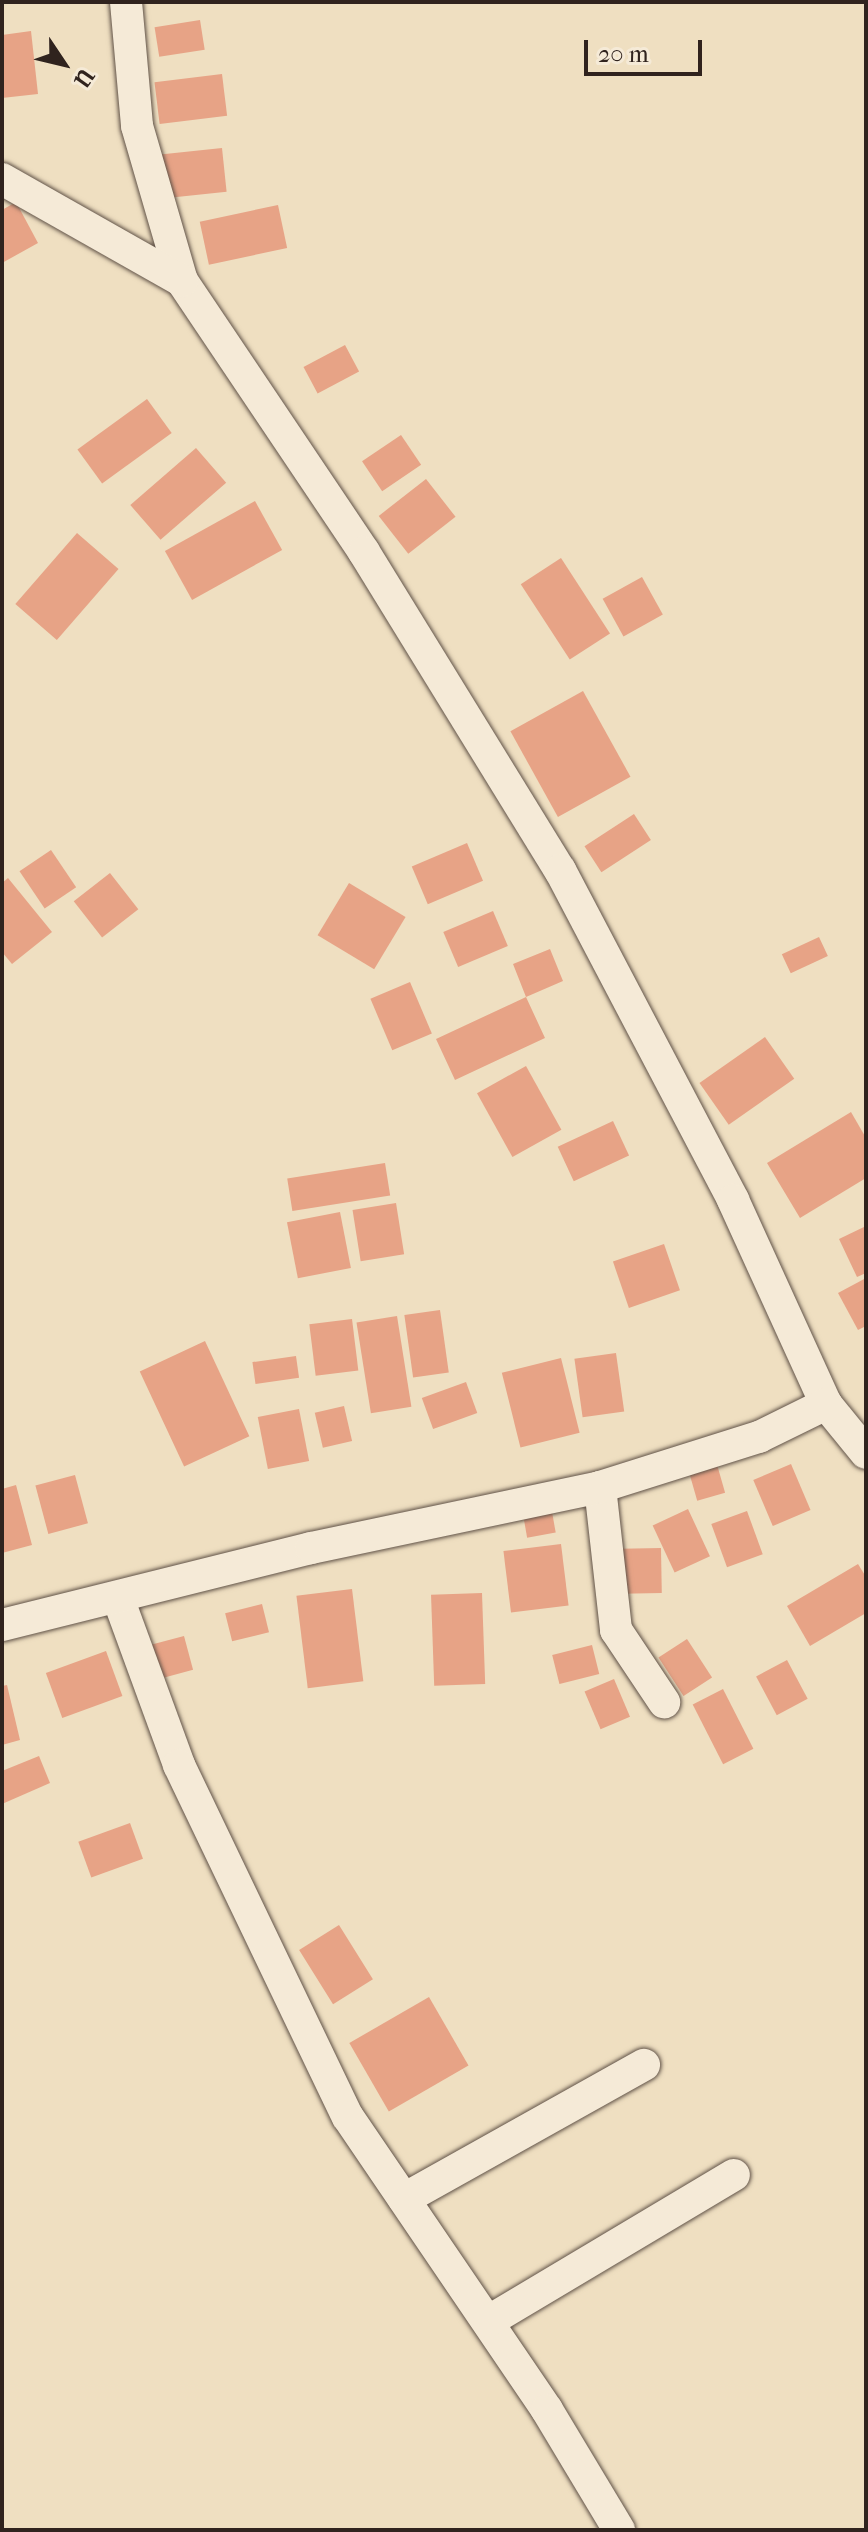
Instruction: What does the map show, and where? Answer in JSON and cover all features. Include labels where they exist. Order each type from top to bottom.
[{"type":"street","points":[[126,2],[144,162],[182,281],[364,552],[560,870],[733,1200],[826,1404],[866,1453]]},
{"type":"street","points":[[2,179],[182,281]]},
{"type":"street","points":[[2,1625],[311,1548],[600,1487],[759,1437],[826,1404]]},
{"type":"street","points":[[600,1487],[616,1630],[664,1702]]},
{"type":"street","points":[[118,1598],[179,1765],[348,2117],[489,2321],[619,2530]]},
{"type":"street","points":[[404,2199],[644,2065]]},
{"type":"street","points":[[489,2321],[734,2175]]},
{"type":"building","points":[[200,20],[205,50],[159,57],[155,27]]},
{"type":"building","points":[[31,31],[38,94],[2,98],[2,35]]},
{"type":"building","points":[[222,74],[227,116],[160,124],[155,82]]},
{"type":"building","points":[[222,148],[227,192],[165,198],[160,154]]},
{"type":"building","points":[[16,202],[38,243],[2,263],[2,210]]},
{"type":"building","points":[[278,205],[287,248],[209,265],[200,222]]},
{"type":"building","points":[[345,345],[359,371],[318,394],[304,367]]},
{"type":"building","points":[[147,399],[172,433],[102,484],[77,450]]},
{"type":"building","points":[[401,435],[421,465],[382,491],[362,461]]},
{"type":"building","points":[[196,448],[226,483],[161,540],[130,505]]},
{"type":"building","points":[[426,479],[456,517],[408,554],[379,516]]},
{"type":"building","points":[[255,501],[282,550],[192,600],[165,551]]},
{"type":"building","points":[[77,533],[119,569],[57,640],[15,604]]},
{"type":"building","points":[[561,558],[610,633],[570,660],[521,584]]},
{"type":"building","points":[[642,577],[663,615],[623,636],[603,599]]},
{"type":"building","points":[[583,691],[631,777],[558,817],[510,731]]},
{"type":"building","points":[[634,814],[651,840],[601,872],[585,846]]},
{"type":"building","points":[[467,843],[483,881],[428,904],[412,866]]},
{"type":"building","points":[[51,850],[76,887],[45,909],[19,871]]},
{"type":"building","points":[[110,873],[138,909],[102,938],[74,901]]},
{"type":"building","points":[[8,878],[52,932],[12,964],[2,952],[2,883]]},
{"type":"building","points":[[349,883],[406,917],[374,969],[318,935]]},
{"type":"building","points":[[493,911],[508,946],[458,967],[443,932]]},
{"type":"building","points":[[819,937],[828,956],[791,973],[782,954]]},
{"type":"building","points":[[550,949],[563,981],[526,997],[513,964]]},
{"type":"building","points":[[410,982],[432,1034],[392,1050],[370,999]]},
{"type":"building","points":[[526,997],[545,1038],[455,1080],[436,1039]]},
{"type":"building","points":[[765,1037],[794,1079],[729,1125],[699,1083]]},
{"type":"building","points":[[526,1066],[561,1130],[512,1157],[477,1093]]},
{"type":"building","points":[[851,1112],[866,1138],[866,1178],[800,1218],[767,1163]]},
{"type":"building","points":[[613,1121],[629,1155],[574,1181],[558,1147]]},
{"type":"building","points":[[385,1163],[390,1196],[292,1211],[287,1178]]},
{"type":"building","points":[[396,1203],[404,1254],[361,1261],[353,1210]]},
{"type":"building","points":[[340,1212],[351,1268],[298,1278],[287,1222]]},
{"type":"building","points":[[866,1226],[866,1273],[857,1277],[839,1239]]},
{"type":"building","points":[[664,1244],[680,1290],[629,1308],[613,1262]]},
{"type":"building","points":[[866,1278],[866,1326],[858,1330],[838,1293]]},
{"type":"building","points":[[440,1310],[449,1372],[413,1377],[404,1315]]},
{"type":"building","points":[[397,1316],[411,1407],[371,1413],[357,1322]]},
{"type":"building","points":[[352,1319],[358,1371],[316,1376],[309,1324]]},
{"type":"building","points":[[205,1341],[249,1436],[184,1467],[140,1371]]},
{"type":"building","points":[[616,1353],[624,1411],[583,1417],[574,1359]]},
{"type":"building","points":[[296,1356],[299,1378],[255,1384],[252,1362]]},
{"type":"building","points":[[561,1358],[580,1433],[520,1447],[502,1373]]},
{"type":"building","points":[[466,1382],[477,1413],[433,1429],[422,1398]]},
{"type":"building","points":[[344,1406],[352,1441],[323,1448],[315,1413]]},
{"type":"building","points":[[299,1409],[309,1461],[268,1469],[258,1417]]},
{"type":"building","points":[[716,1461],[725,1493],[697,1501],[688,1469]]},
{"type":"building","points":[[791,1464],[811,1510],[773,1526],[753,1480]]},
{"type":"building","points":[[75,1475],[88,1523],[48,1534],[35,1486]]},
{"type":"building","points":[[16,1485],[32,1545],[2,1553],[2,1489]]},
{"type":"building","points":[[551,1506],[556,1533],[527,1538],[522,1511]]},
{"type":"building","points":[[688,1509],[710,1556],[675,1573],[653,1525]]},
{"type":"building","points":[[747,1511],[763,1554],[727,1567],[711,1524]]},
{"type":"building","points":[[561,1544],[569,1606],[511,1613],[503,1551]]},
{"type":"building","points":[[661,1548],[662,1593],[622,1594],[621,1549]]},
{"type":"building","points":[[858,1564],[866,1577],[866,1613],[810,1646],[787,1606]]},
{"type":"building","points":[[352,1589],[363,1681],[308,1688],[296,1596]]},
{"type":"building","points":[[482,1593],[485,1684],[434,1686],[431,1595]]},
{"type":"building","points":[[262,1604],[269,1632],[232,1641],[225,1613]]},
{"type":"building","points":[[184,1636],[193,1670],[152,1681],[143,1647]]},
{"type":"building","points":[[687,1639],[712,1678],[684,1696],[658,1658]]},
{"type":"building","points":[[592,1645],[599,1674],[559,1684],[552,1655]]},
{"type":"building","points":[[106,1651],[122,1696],[62,1718],[46,1673]]},
{"type":"building","points":[[787,1660],[808,1699],[777,1715],[756,1676]]},
{"type":"building","points":[[614,1679],[630,1717],[601,1729],[585,1692]]},
{"type":"building","points":[[7,1685],[20,1740],[2,1745],[2,1686]]},
{"type":"building","points":[[723,1689],[753,1749],[723,1764],[693,1704]]},
{"type":"building","points":[[39,1756],[50,1783],[2,1804],[2,1771]]},
{"type":"building","points":[[130,1823],[143,1859],[91,1878],[78,1842]]},
{"type":"building","points":[[339,1925],[373,1979],[333,2004],[299,1950]]},
{"type":"building","points":[[429,1997],[468,2065],[389,2111],[349,2043]]}]
